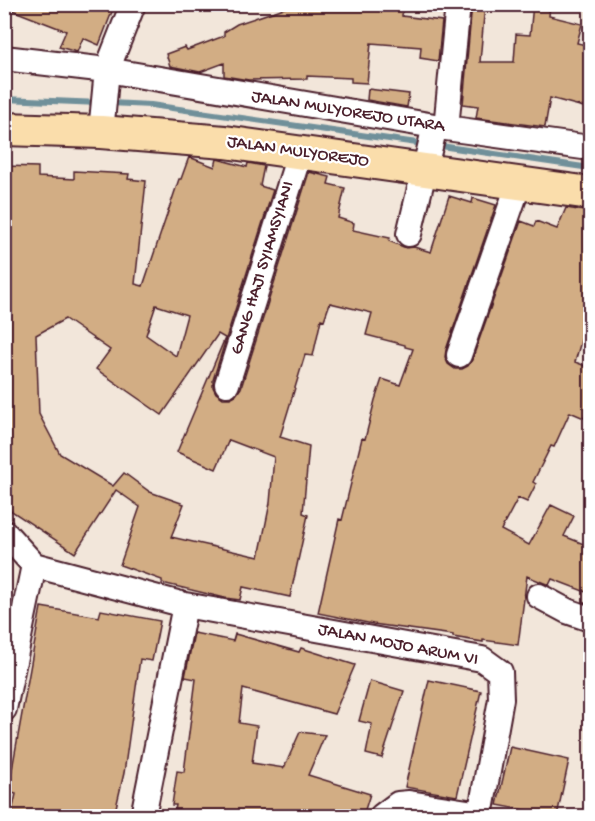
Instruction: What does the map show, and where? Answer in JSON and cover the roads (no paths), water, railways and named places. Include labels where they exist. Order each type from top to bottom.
[{"type":"main road","name":"JALAN MULYOREJO","points":[[4,129],[101,122],[300,152],[434,144],[519,183],[591,193]]},
{"type":"street","points":[[101,122],[105,76],[133,4]]},
{"type":"street","points":[[409,234],[434,144],[458,4]]},
{"type":"street","name":"JALAN MULYOREJO UTARA","points":[[4,58],[105,76],[434,144],[591,148]]},
{"type":"street","name":"GANG HAJI SYIAMSYIANI","points":[[226,384],[300,152]]},
{"type":"street","points":[[459,355],[519,183]]},
{"type":"street","points":[[4,532],[34,565],[4,709]]},
{"type":"street","name":"JALAN MOJO ARUM VI","points":[[34,565],[185,605],[482,659],[500,672],[501,699],[481,815]]},
{"type":"street","points":[[539,596],[567,611],[591,619]]},
{"type":"street","points":[[142,816],[185,605]]},
{"type":"street","points":[[382,816],[398,804],[409,802],[481,815]]},
{"type":"waterway","points":[[4,99],[100,103]]},
{"type":"waterway","points":[[110,103],[151,105],[424,144]]},
{"type":"waterway","points":[[434,145],[590,168]]}]
